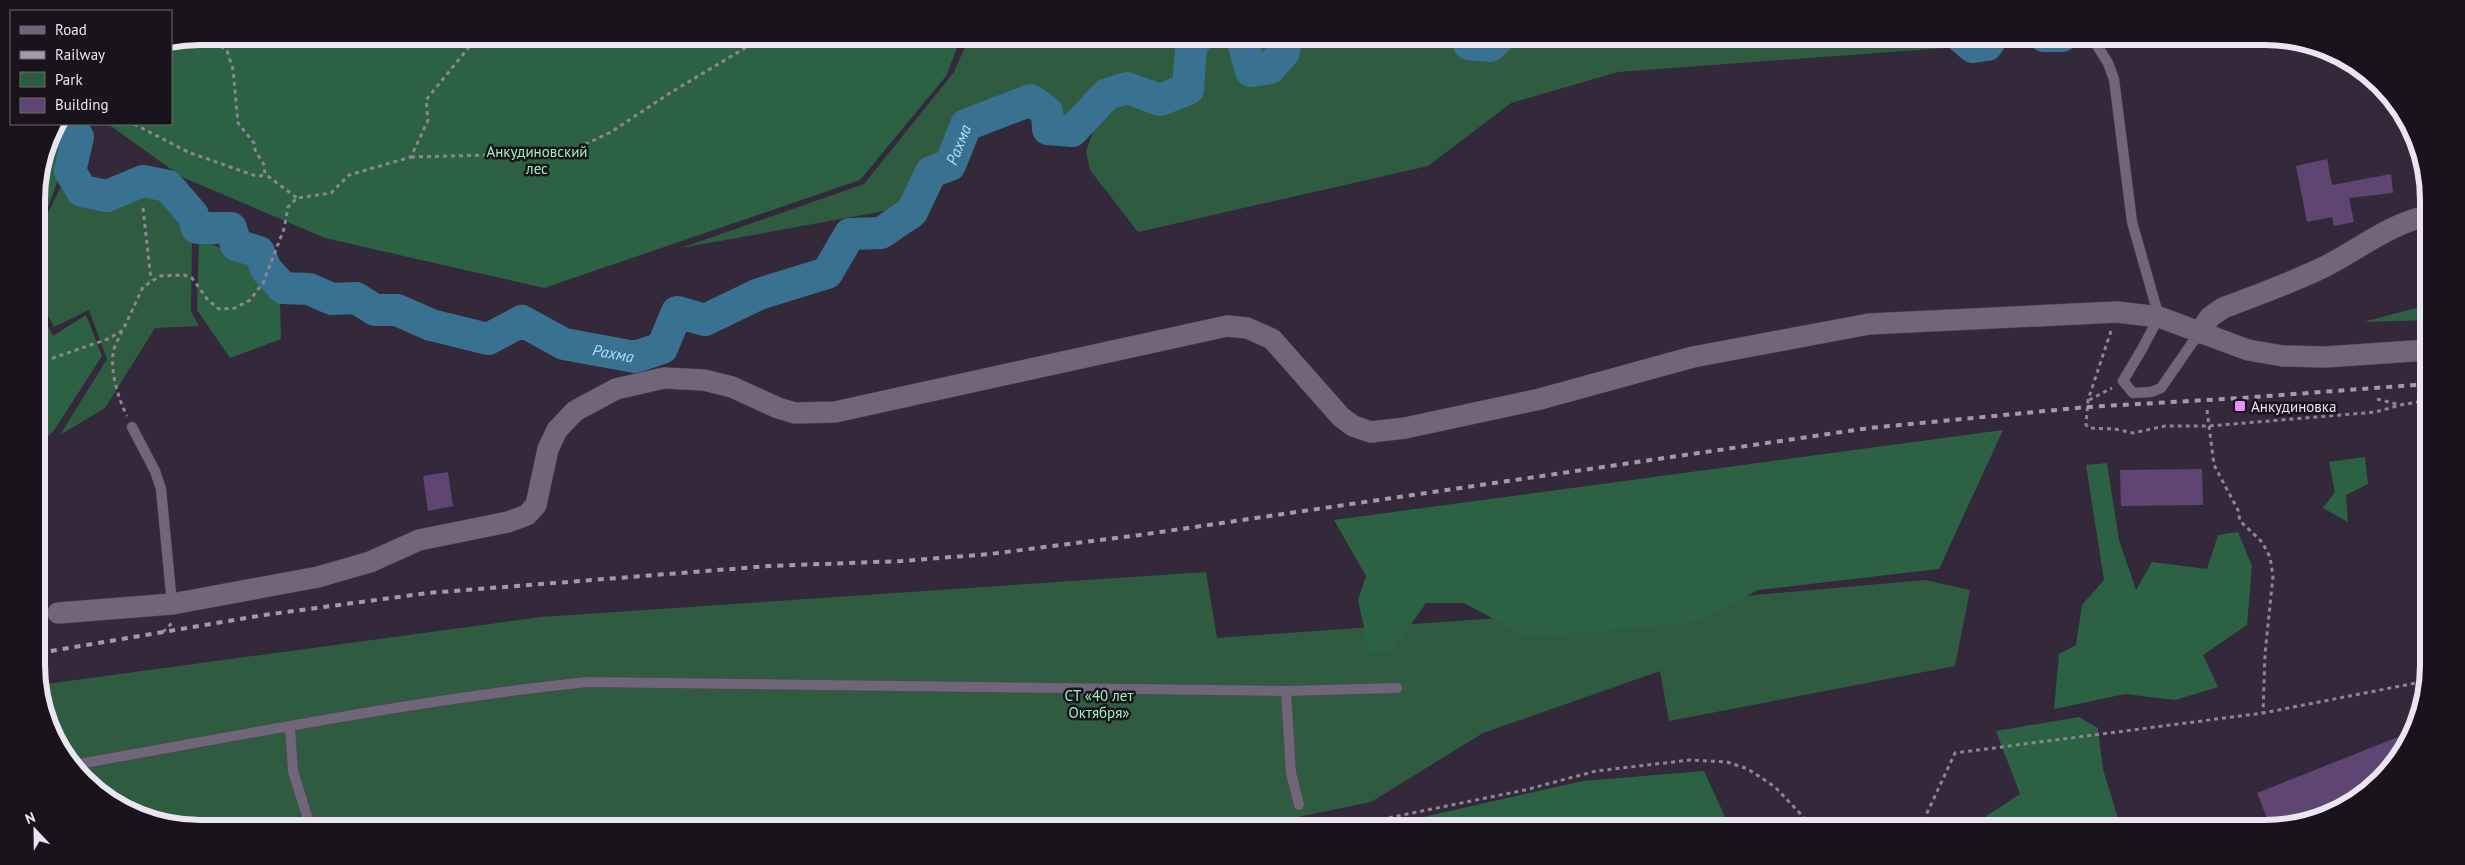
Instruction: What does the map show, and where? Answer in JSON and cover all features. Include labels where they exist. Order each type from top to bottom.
[{"type":"street","points":[[2200,332],[2210,317],[2223,308],[2325,266],[2382,233],[2420,218]]},
{"type":"street","points":[[58,613],[172,604],[318,577],[370,562],[419,540],[508,522],[527,515],[536,505],[548,449],[557,430],[575,411],[616,389],[664,378],[704,380],[732,387],[778,408],[795,413],[835,412],[1227,326],[1247,328],[1272,339],[1341,417],[1353,426],[1371,432],[1405,428],[1540,399],[1693,357],[1868,324],[2117,312],[2158,317],[2248,350],[2283,356],[2325,356],[2420,350]]},
{"type":"lane","points":[[2097,45],[2108,63],[2114,79],[2132,222],[2158,317],[2123,381],[2126,388],[2133,393],[2151,392],[2162,388],[2200,332]]},
{"type":"lane","points":[[132,427],[155,471],[161,489],[172,604]]},
{"type":"lane","points":[[81,764],[530,688],[587,682],[1286,691],[1397,688]]},
{"type":"lane","points":[[1286,691],[1292,773],[1299,805]]},
{"type":"lane","points":[[290,727],[293,771],[308,820]]},
{"type":"path","points":[[219,45],[227,51],[233,69],[238,123],[254,143],[255,150],[264,165],[265,174],[297,198]]},
{"type":"path","points":[[411,157],[428,120],[426,100],[471,45]]},
{"type":"path","points":[[132,427],[121,404],[114,369],[114,350],[143,287],[152,280],[160,276],[184,275],[192,278],[208,300],[219,308],[235,308],[250,300],[264,283],[268,266],[284,229],[288,207],[297,198],[331,193],[349,174],[411,157],[567,153],[611,132],[670,93],[750,45]]},
{"type":"path","points":[[136,125],[188,152],[253,175],[260,176],[265,174]]},
{"type":"path","points":[[143,208],[152,280]]},
{"type":"path","points":[[2117,312],[2088,400],[2086,425],[2089,428],[2115,429],[2133,433],[2165,426],[2209,426],[2376,412],[2400,405],[2420,403]]},
{"type":"path","points":[[45,361],[108,339],[122,330]]},
{"type":"path","points":[[2088,400],[2123,381]]},
{"type":"path","points":[[2377,399],[2400,405]]},
{"type":"path","points":[[2207,410],[2214,465],[2238,510],[2240,521],[2262,542],[2270,557],[2274,576],[2265,654],[2263,713]]},
{"type":"path","points":[[1924,820],[1955,753],[2263,713],[2419,682]]},
{"type":"path","points":[[1378,820],[1525,790],[1596,771],[1690,760],[1727,762],[1748,770],[1775,787],[1806,820]]},
{"type":"green space","name":"Анкудиновский лес","points":[[190,45],[958,45],[946,76],[860,180],[544,288],[325,238],[182,177],[109,125],[172,125],[172,48]]},
{"type":"green space","points":[[1014,45],[1186,45],[1181,54],[1178,85],[1159,92],[1125,81],[1099,89],[1071,121],[1054,123],[1051,108],[1033,92],[960,121],[944,160],[925,169],[907,207],[681,248],[864,184],[954,72],[965,47]]},
{"type":"green space","points":[[1235,45],[1247,78],[1275,72],[1281,68],[1290,57],[1294,45],[1463,45],[1464,47],[1485,52],[1504,45],[1957,45],[1959,47],[1618,72],[1511,103],[1428,166],[1138,232],[1090,170],[1086,151],[1103,105],[1128,96],[1163,109],[1196,94],[1200,46]]},
{"type":"green space","points":[[1256,45],[1275,45],[1263,55]]},
{"type":"green space","points":[[64,125],[79,125],[45,215],[46,180],[50,160],[57,141]]},
{"type":"green space","points":[[65,178],[74,194],[102,203],[146,187],[181,211],[192,235],[191,311],[199,326],[155,328],[105,408],[60,435],[107,359],[89,310],[54,327],[45,310],[45,219]]},
{"type":"green space","points":[[199,238],[255,264],[280,299],[281,339],[230,358],[197,310]]},
{"type":"green space","points":[[2420,307],[2420,320],[2363,322]]},
{"type":"green space","points":[[86,315],[102,356],[53,432],[45,438],[45,321],[53,336]]},
{"type":"green space","points":[[2003,430],[1939,569],[1758,590],[1695,622],[1530,638],[1464,603],[1426,603],[1392,651],[1370,654],[1358,600],[1366,576],[1334,520]]},
{"type":"green space","points":[[2365,457],[2368,484],[2346,495],[2348,522],[2323,508],[2335,492],[2329,462]]},
{"type":"green space","points":[[2107,463],[2119,540],[2136,590],[2152,562],[2207,569],[2218,535],[2238,532],[2252,566],[2247,625],[2203,655],[2218,687],[2175,700],[2125,694],[2054,709],[2059,654],[2076,645],[2082,605],[2104,580],[2086,465]]},
{"type":"green space","name":"СТ «40 лет Октября»","points":[[1206,572],[1217,638],[1485,619],[1925,580],[1970,590],[1955,666],[1669,721],[1660,671],[1483,733],[1371,802],[1284,820],[180,819],[160,815],[131,804],[98,782],[83,767],[61,734],[53,715],[46,684],[541,617]]},
{"type":"green space","points":[[2079,717],[2098,728],[2103,769],[2119,820],[1980,820],[2020,794],[1996,731]]},
{"type":"green space","points":[[1704,771],[1727,820],[1410,820],[1583,781]]},
{"type":"building","points":[[2327,159],[2332,185],[2391,174],[2393,193],[2349,198],[2354,222],[2334,226],[2332,217],[2307,222],[2296,166]]},
{"type":"building","points":[[2202,469],[2203,505],[2121,506],[2120,470]]},
{"type":"building","points":[[448,472],[453,506],[428,511],[423,476]]},
{"type":"building","points":[[2404,735],[2394,751],[2375,775],[2342,799],[2315,812],[2295,817],[2268,820],[2257,793]]},
{"type":"waterway","name":"Рахма","points":[[62,129],[71,126],[78,137],[70,171],[82,191],[107,196],[143,181],[168,186],[193,215],[197,228],[231,228],[236,245],[259,252],[266,269],[283,288],[309,289],[332,299],[356,298],[375,310],[397,310],[431,325],[488,339],[522,321],[564,344],[635,357],[662,348],[677,312],[705,320],[759,294],[827,273],[850,234],[881,233],[912,212],[931,172],[950,165],[966,125],[1031,100],[1047,112],[1048,129],[1072,131],[1107,94],[1127,88],[1160,100],[1188,89],[1193,45]]},
{"type":"waterway","name":"Рахма","points":[[1244,45],[1251,71],[1270,68],[1284,52],[1285,45]]},
{"type":"waterway","name":"Рахма","points":[[1480,45],[1491,45]]},
{"type":"waterway","name":"Рахма","points":[[1971,45],[1973,47],[1987,45]]},
{"type":"railway","points":[[45,652],[264,615],[428,593],[769,566],[902,561],[990,554],[1140,535],[1869,428],[2087,407],[2420,385]]},
{"type":"place","name":"Анкудиновка","points":[[2240,406]]}]
